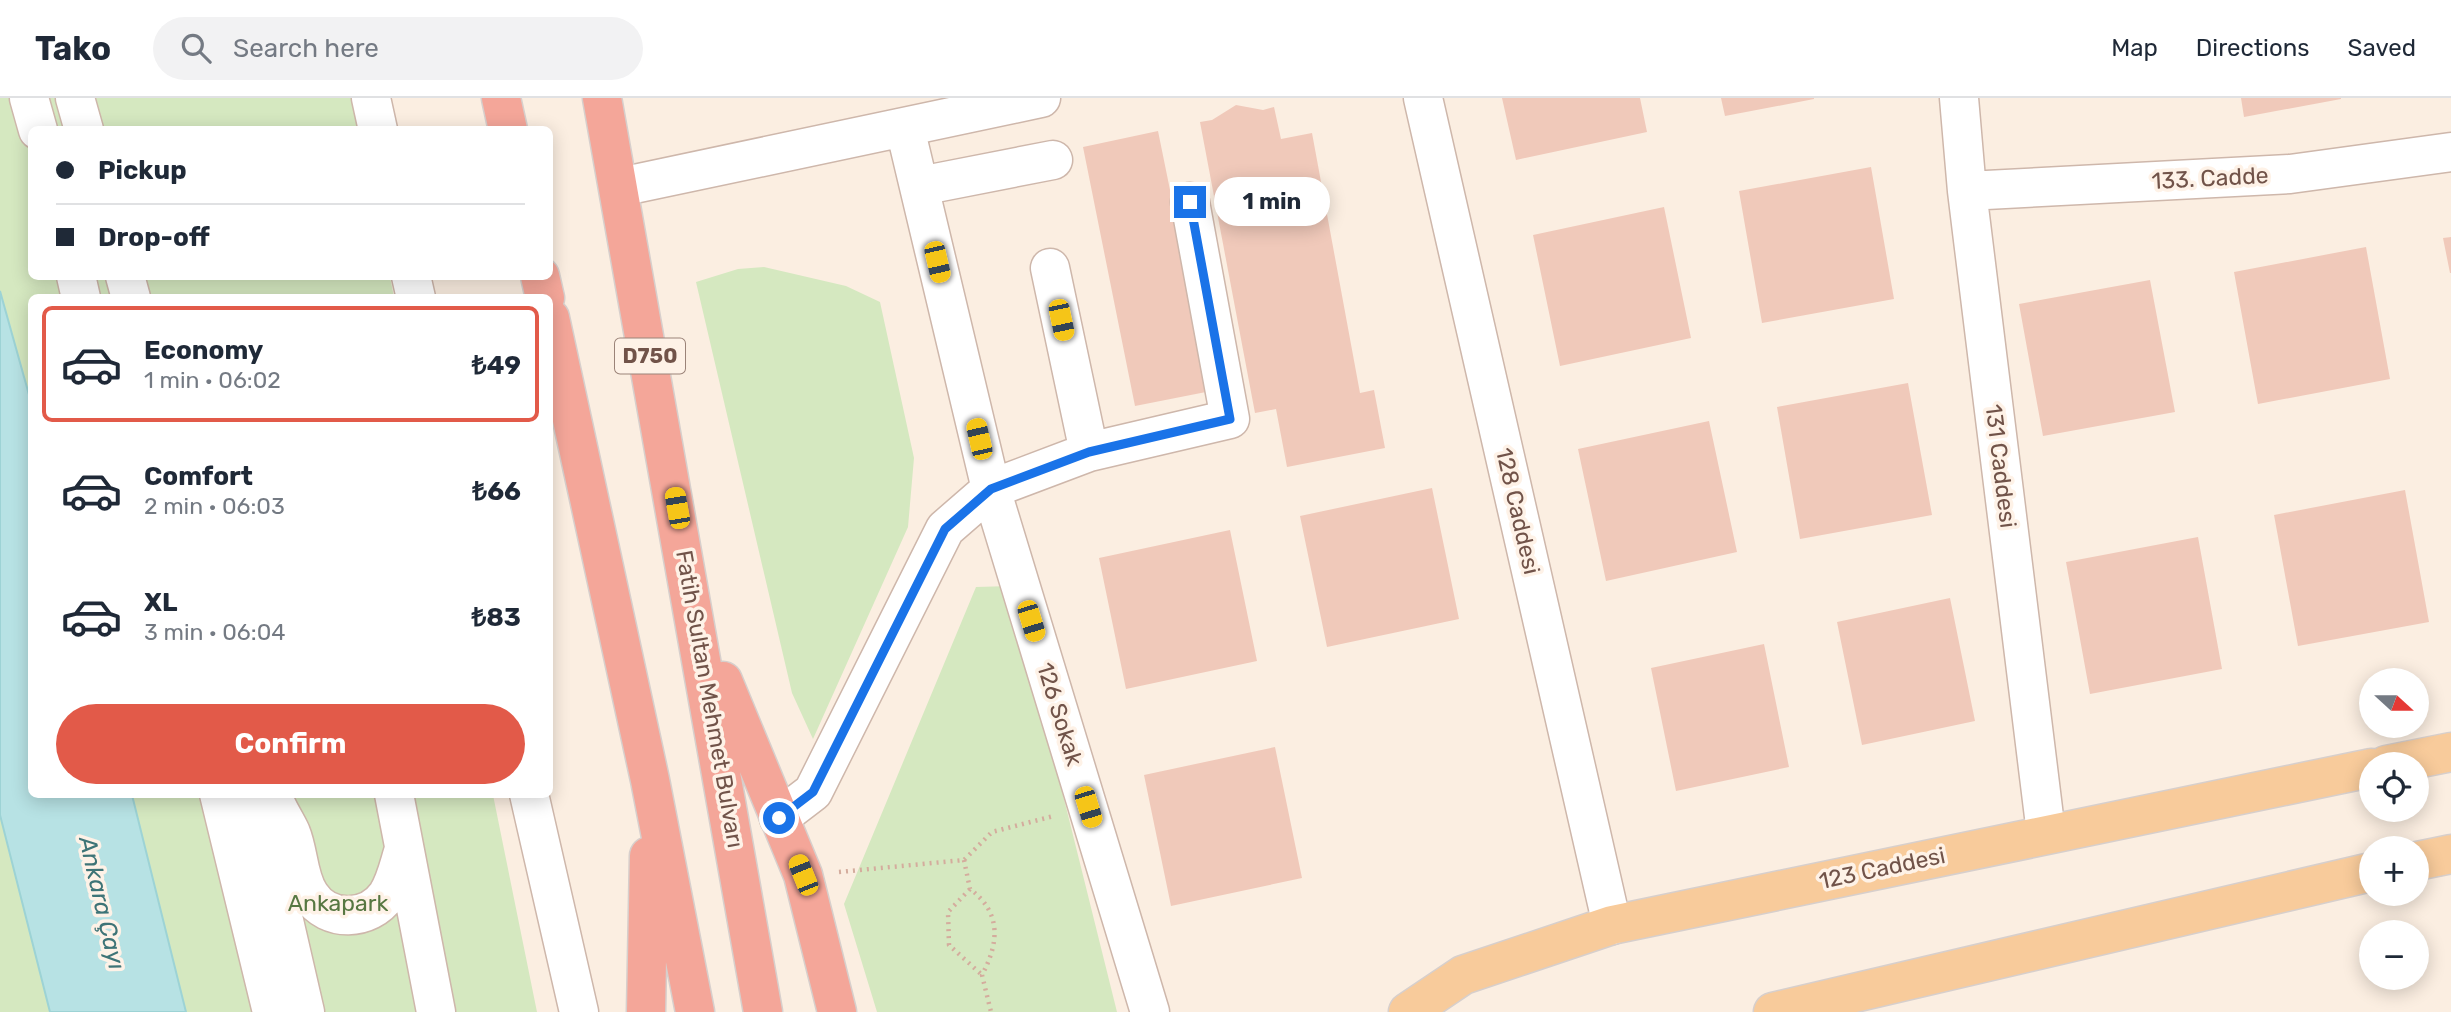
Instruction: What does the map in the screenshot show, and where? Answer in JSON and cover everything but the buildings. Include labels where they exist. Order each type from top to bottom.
[{"type":"highway","points":[[501,98],[507,126]]},
{"type":"highway","name":"Fatih Sultan Mehmet Bulvarı","points":[[603,98],[764,1012]]},
{"type":"highway","points":[[553,332],[650,780],[695,1012]]},
{"type":"highway","points":[[696,615],[803,875],[837,1012]]},
{"type":"highway","points":[[646,1012],[650,780]]},
{"type":"main road","points":[[2429,756],[2451,752]]},
{"type":"main road","name":"123 Caddesi","points":[[1408,1012],[1463,975],[1612,925],[2046,833],[2359,770]]},
{"type":"main road","points":[[2429,859],[2451,853]]},
{"type":"main road","points":[[1773,1012],[2359,875]]},
{"type":"street","points":[[29,98],[37,126]]},
{"type":"street","points":[[75,98],[83,126]]},
{"type":"street","points":[[370,98],[377,126]]},
{"type":"street","points":[[620,187],[921,116],[1041,98]]},
{"type":"street","name":"128 Caddesi","points":[[1423,98],[1612,925]]},
{"type":"street","name":"131 Caddesi","points":[[1959,98],[1967,191],[2046,833]]},
{"type":"street","name":"126 Sokak","points":[[921,116],[920,186],[991,489],[1150,1012]]},
{"type":"street","name":"133. Cadde","points":[[1967,191],[2290,174],[2451,152]]},
{"type":"street","points":[[920,186],[1054,160]]},
{"type":"street","points":[[779,818],[813,792],[945,529],[991,489],[1089,452],[1230,419],[1190,202]]},
{"type":"street","points":[[1050,268],[1089,452]]},
{"type":"street","points":[[220,798],[272,1012]]},
{"type":"street","points":[[255,798],[305,1012]]},
{"type":"street","points":[[274,798],[291,834],[308,894],[323,911],[340,915],[359,914],[376,908],[395,879],[404,849]]},
{"type":"street","points":[[291,834],[296,798]]},
{"type":"street","points":[[395,798],[436,1012]]},
{"type":"street","points":[[530,798],[579,1012]]},
{"type":"path","points":[[803,875],[964,860],[992,832],[1088,807]]},
{"type":"path","points":[[964,860],[970,889],[987,902],[995,930],[993,954],[982,975]]},
{"type":"path","points":[[970,889],[948,912],[949,945],[982,975],[991,1012]]},
{"type":"green space","name":"Ankapark","points":[[0,98],[355,98],[360,126],[28,126],[28,280],[391,280],[393,294],[28,294],[28,798],[494,798],[537,1012],[0,1012]]},
{"type":"green space","points":[[764,267],[846,286],[880,302],[914,458],[908,527],[813,739],[792,693],[696,282],[738,269]]},
{"type":"green space","points":[[1011,586],[1117,1012],[877,1012],[844,904],[976,587]]},
{"type":"water","name":"Ankara Çayı","points":[[0,291],[28,391],[28,798],[133,798],[186,1012],[50,1012],[0,815]]},
{"type":"route","points":[[779,818],[813,792],[861,699],[918,578],[945,529],[991,489],[1089,452],[1230,419],[1190,202]]}]
